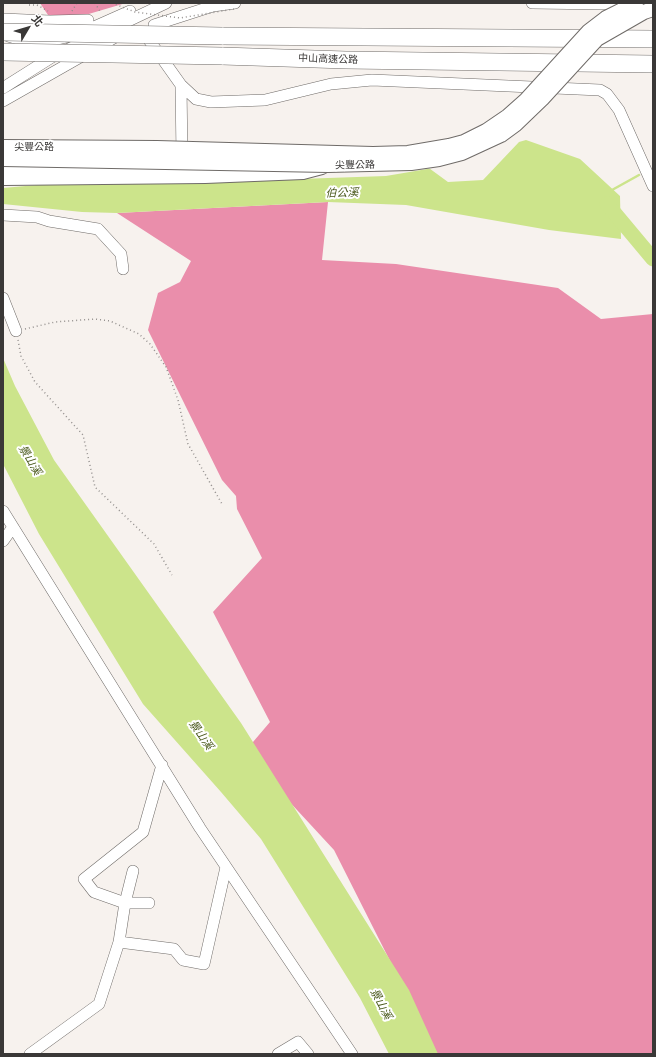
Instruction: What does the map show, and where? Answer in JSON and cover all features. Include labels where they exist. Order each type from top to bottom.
[{"type":"highway","points":[[3,33],[653,39]]},
{"type":"highway","name":"中山高速公路","points":[[3,52],[346,60],[653,64]]},
{"type":"main road","name":"尖豐公路","points":[[3,147],[157,148],[373,154],[408,153],[449,146],[464,142],[486,131],[508,116],[526,100],[589,31],[606,18],[636,3]]},
{"type":"main road","name":"尖豐公路","points":[[3,159],[328,165],[411,164],[462,153],[485,144],[516,124],[597,38],[644,12],[653,9]]},
{"type":"main road","points":[[3,178],[272,174],[303,172],[328,165]]},
{"type":"street","points":[[3,88],[65,50],[154,7],[166,3]]},
{"type":"street","points":[[532,3],[606,4],[653,13]]},
{"type":"street","points":[[154,25],[213,6],[234,6]]},
{"type":"street","points":[[3,33],[35,44],[56,41],[81,33],[134,9],[154,7]]},
{"type":"street","points":[[3,19],[50,22],[88,20]]},
{"type":"street","points":[[3,101],[136,26],[143,20],[149,21],[154,25],[155,32],[149,40]]},
{"type":"street","points":[[136,26],[137,36],[142,40],[149,40]]},
{"type":"street","points":[[149,40],[181,85],[196,99],[210,102],[265,100],[331,84],[372,80],[600,90],[607,94],[619,110],[653,186]]},
{"type":"street","points":[[65,50],[72,61]]},
{"type":"street","points":[[3,168],[168,170],[177,167],[182,159],[181,85]]},
{"type":"street","points":[[3,215],[37,217],[49,221],[98,229],[121,254],[123,269]]},
{"type":"street","points":[[3,298],[16,331]]},
{"type":"street","points":[[3,511],[226,867],[352,1054]]},
{"type":"street","points":[[3,541],[13,527]]},
{"type":"street","points":[[150,903],[125,903],[94,892],[84,879],[143,832],[162,765]]},
{"type":"street","points":[[119,942],[174,949],[183,960],[204,964],[226,867]]},
{"type":"street","points":[[30,1054],[99,1004],[119,942],[125,903],[133,871]]},
{"type":"street","points":[[278,1054],[298,1042],[308,1054]]},
{"type":"path","points":[[96,3],[100,12]]},
{"type":"path","points":[[112,3],[135,12],[180,18],[234,6]]},
{"type":"path","points":[[29,5],[37,5]]},
{"type":"path","points":[[172,575],[154,544],[95,487],[82,435],[35,382],[21,356],[16,331],[55,322],[96,319],[110,321],[139,334],[150,344],[166,367],[178,400],[188,444],[222,504]]},
{"type":"shaded area","points":[[40,3],[126,3],[75,18],[48,15]]},
{"type":"shaded area","points":[[328,202],[322,260],[396,264],[558,288],[601,319],[653,314],[653,1054],[437,1054],[334,850],[248,757],[253,742],[270,722],[213,612],[262,558],[237,509],[236,496],[222,480],[148,330],[158,293],[180,282],[191,261],[117,213]]},
{"type":"water","points":[[526,140],[580,159],[620,196],[621,239],[549,230],[406,205],[328,202],[117,213],[82,212],[3,204],[3,188],[93,180],[240,182],[422,163],[448,182],[483,180],[519,142]]},
{"type":"water","name":"景山溪","points":[[3,358],[15,386],[54,460],[241,723],[409,990],[438,1054],[389,1054],[360,998],[261,839],[143,704],[39,534],[3,464]]},
{"type":"pier","points":[[422,161],[433,168],[386,176],[299,179],[262,178]]},
{"type":"waterway","points":[[612,190],[639,175]]},
{"type":"waterway","name":"伯公溪","points":[[607,204],[653,259]]}]
